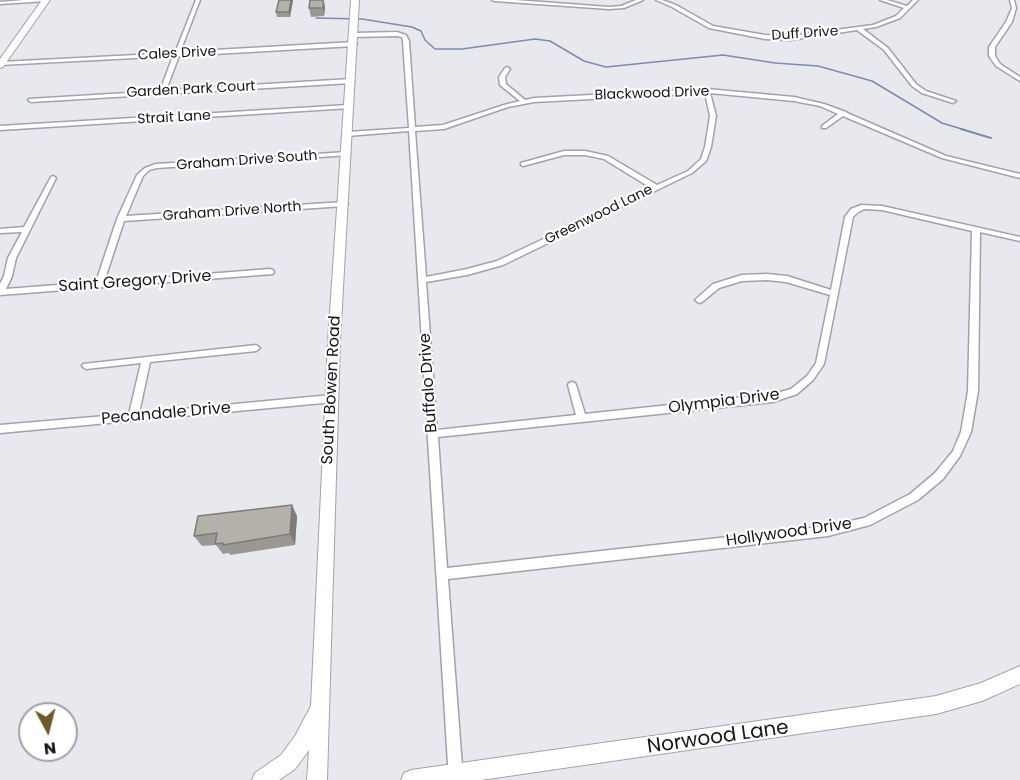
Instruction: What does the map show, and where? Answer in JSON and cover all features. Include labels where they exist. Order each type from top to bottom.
[{"type":"main road","points":[[0,64],[46,0]]},
{"type":"main road","name":"South Bowen Road","points":[[317,780],[336,291],[344,204],[355,0]]},
{"type":"main road","name":"Norwood Lane","points":[[411,780],[456,777],[916,708],[982,692],[1020,675]]},
{"type":"main road","points":[[262,780],[288,762],[303,743],[320,706]]},
{"type":"street","points":[[0,3],[46,0]]},
{"type":"street","points":[[162,92],[198,0]]},
{"type":"street","points":[[494,0],[599,8],[622,7],[641,0]]},
{"type":"street","name":"Duff Drive","points":[[658,0],[674,6],[711,27],[737,33],[790,38],[859,29],[898,17],[916,0]]},
{"type":"street","points":[[882,0],[908,8]]},
{"type":"street","points":[[1012,0],[1014,8],[1009,22],[992,47],[992,56],[998,65],[1020,79]]},
{"type":"street","points":[[859,29],[886,49],[914,86],[924,92],[953,101]]},
{"type":"street","name":"Cales Drive","points":[[0,64],[177,54],[354,30]]},
{"type":"street","name":"Buffalo Drive","points":[[354,30],[404,36],[423,280],[456,777]]},
{"type":"street","points":[[0,52],[10,51]]},
{"type":"street","points":[[507,69],[502,77],[503,85],[524,102]]},
{"type":"street","name":"Garden Park Court","points":[[31,100],[351,81]]},
{"type":"street","name":"Blackwood Drive","points":[[347,134],[459,123],[524,102],[707,91],[794,99],[844,113],[944,157],[1020,176]]},
{"type":"street","name":"Greenwood Lane","points":[[423,280],[500,263],[690,172],[704,160],[713,116],[707,91]]},
{"type":"street","name":"Strait Lane","points":[[0,128],[348,107]]},
{"type":"street","points":[[824,127],[844,113]]},
{"type":"street","points":[[523,164],[564,153],[585,153],[606,157],[656,188]]},
{"type":"street","name":"Graham Drive South","points":[[121,219],[140,175],[156,166],[347,154]]},
{"type":"street","points":[[0,292],[8,276],[12,258],[53,177]]},
{"type":"street","name":"Graham Drive North","points":[[121,219],[344,204]]},
{"type":"street","name":"Olympia Drive","points":[[433,434],[773,398],[794,392],[810,378],[820,364],[849,217],[854,211],[871,206],[1020,239]]},
{"type":"street","points":[[99,284],[121,219]]},
{"type":"street","points":[[0,231],[27,229]]},
{"type":"street","name":"Hollywood Drive","points":[[443,574],[828,531],[866,522],[914,497],[939,476],[957,453],[966,432],[973,392],[975,229]]},
{"type":"street","name":"Saint Gregory Drive","points":[[0,292],[270,272]]},
{"type":"street","points":[[699,300],[716,286],[742,278],[787,279],[834,294]]},
{"type":"street","points":[[86,366],[256,348]]},
{"type":"street","points":[[133,417],[146,360]]},
{"type":"street","points":[[572,385],[581,418]]},
{"type":"street","name":"Pecandale Drive","points":[[0,429],[331,399]]},
{"type":"building","points":[[279,0],[291,0],[289,12],[276,12]]},
{"type":"building","points":[[310,0],[323,0],[323,8],[309,8]]},
{"type":"building","points":[[292,505],[290,534],[223,545],[223,543],[215,544],[217,533],[194,536],[198,516]]},
{"type":"waterway","points":[[316,18],[362,19],[412,27],[421,31],[425,40],[435,49],[462,49],[535,39],[550,41],[584,61],[606,67],[723,55],[775,63],[818,66],[872,81],[942,123],[965,130]]},
{"type":"waterway","points":[[961,129],[991,138]]}]
